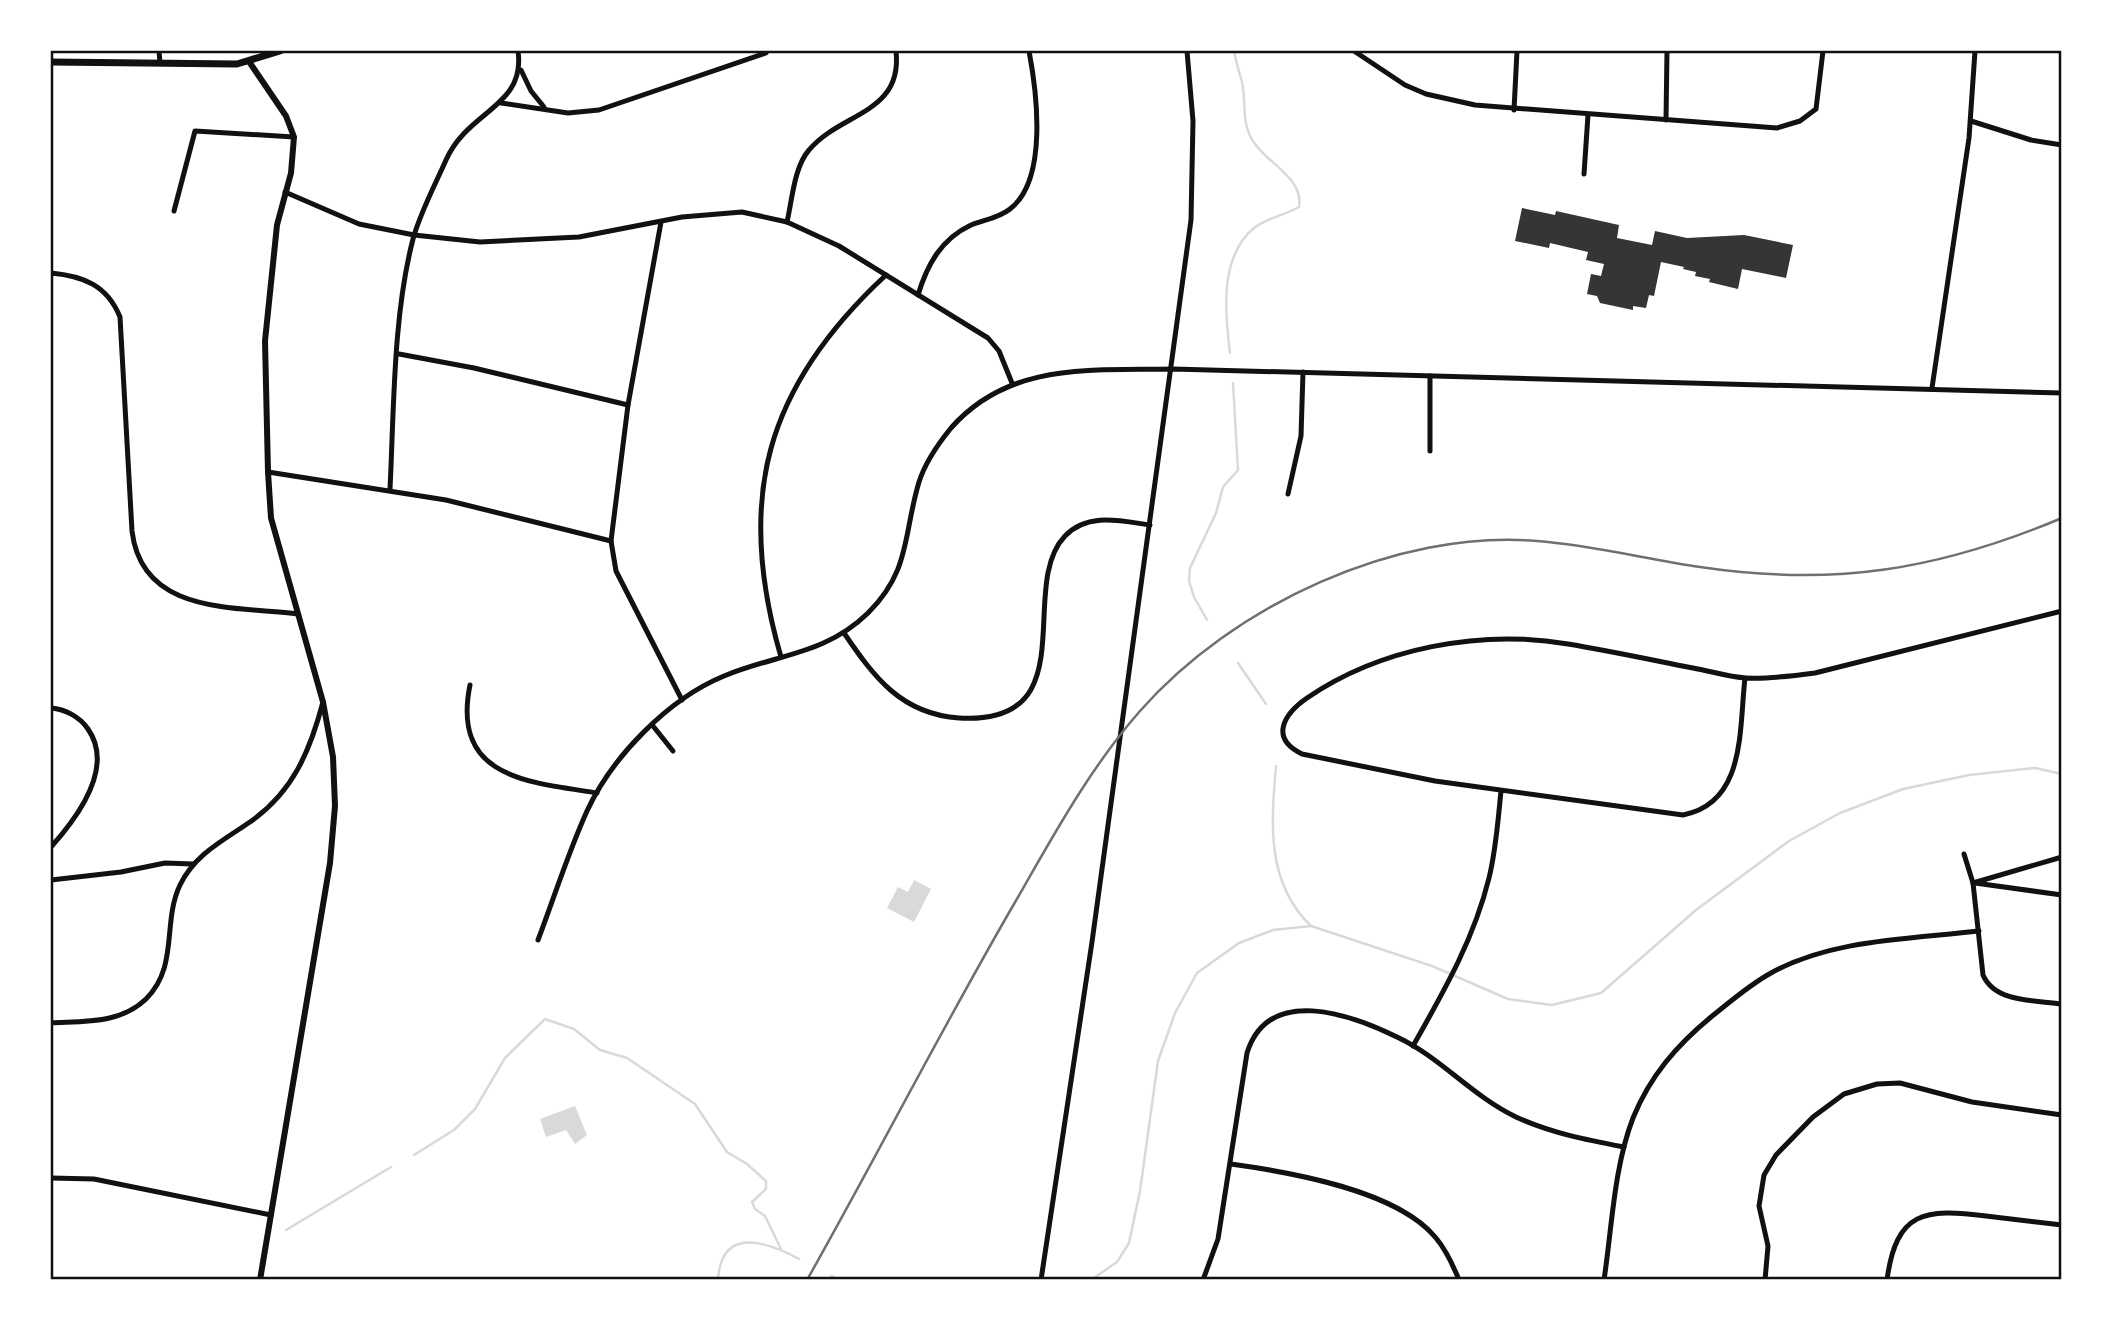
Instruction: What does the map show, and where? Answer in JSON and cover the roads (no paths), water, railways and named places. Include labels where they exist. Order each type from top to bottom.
[{"type":"main road","points":[[51,62],[250,63],[280,51]]},
{"type":"street","points":[[159,51],[160,63]]},
{"type":"street","points":[[519,51],[521,70],[531,91],[544,107]]},
{"type":"street","points":[[787,222],[802,161],[808,151],[830,130],[876,105],[887,93],[894,81],[896,51]]},
{"type":"street","points":[[918,295],[930,264],[947,241],[971,226],[1007,211],[1026,190],[1037,138],[1029,51]]},
{"type":"street","points":[[1041,1280],[1173,369],[1192,207],[1193,121],[1187,51]]},
{"type":"street","points":[[1353,51],[1387,75],[1426,94],[1514,110],[1777,128],[1800,121],[1816,109],[1823,51]]},
{"type":"street","points":[[1514,110],[1517,51]]},
{"type":"street","points":[[1666,120],[1667,51]]},
{"type":"street","points":[[1932,388],[1971,121],[1975,51]]},
{"type":"street","points":[[501,103],[544,107],[568,113],[599,110],[766,54]]},
{"type":"street","points":[[250,63],[286,116],[294,137],[291,173],[277,225],[265,341],[268,472],[271,518],[323,702],[333,757],[335,806],[330,863],[260,1280]]},
{"type":"street","points":[[390,489],[407,267],[414,235],[456,143],[479,116],[501,103],[513,90],[521,70]]},
{"type":"street","points":[[1584,174],[1588,115]]},
{"type":"street","points":[[1971,121],[2031,140],[2062,145]]},
{"type":"street","points":[[174,211],[195,131],[294,137]]},
{"type":"street","points":[[285,192],[335,216],[414,235],[480,242],[534,242],[724,211],[787,222],[839,246],[988,338],[999,351],[1012,383]]},
{"type":"street","points":[[661,222],[628,405],[611,541],[616,571],[682,700]]},
{"type":"street","points":[[51,273],[79,277],[97,286],[111,299],[120,317],[132,531],[135,553],[148,575],[168,592],[189,600],[298,614]]},
{"type":"street","points":[[781,657],[764,588],[760,527],[760,500],[775,429],[785,404],[822,344],[842,318],[886,275]]},
{"type":"street","points":[[399,354],[474,368],[628,405]]},
{"type":"street","points":[[538,940],[597,793],[653,726],[682,700],[722,677],[781,657],[808,652],[844,633],[877,602],[901,565],[919,482],[934,452],[966,412],[980,400],[1012,383],[1060,373],[1173,369],[2062,393]]},
{"type":"street","points":[[1288,494],[1301,436],[1303,372]]},
{"type":"street","points":[[1430,376],[1430,451]]},
{"type":"street","points":[[268,472],[390,489],[446,500],[611,541]]},
{"type":"street","points":[[844,633],[877,680],[906,703],[929,712],[954,717],[997,715],[1023,698],[1039,669],[1050,567],[1059,543],[1073,529],[1093,520],[1150,525]]},
{"type":"street","points":[[1745,678],[1733,773],[1722,794],[1703,810],[1669,816],[1434,781],[1296,751],[1284,735],[1285,719],[1293,709],[1311,696],[1379,661],[1457,643],[1514,640],[1564,643],[1745,678],[1815,673],[2062,611]]},
{"type":"street","points":[[470,685],[466,706],[467,729],[488,761],[506,773],[528,781],[597,793]]},
{"type":"street","points":[[51,1023],[102,1021],[127,1012],[145,1000],[160,982],[168,960],[172,909],[180,885],[193,864],[208,849],[252,820],[288,786],[313,740],[323,702]]},
{"type":"street","points":[[51,708],[64,710],[85,724],[95,745],[97,760],[85,799],[51,847]]},
{"type":"street","points":[[653,726],[673,751]]},
{"type":"street","points":[[1413,1046],[1457,967],[1478,916],[1490,876],[1501,791]]},
{"type":"street","points":[[1964,854],[1973,883],[1983,975],[1993,989],[2006,996],[2062,1004]]},
{"type":"street","points":[[1973,883],[2062,857]]},
{"type":"street","points":[[51,880],[121,872],[165,863],[193,864]]},
{"type":"street","points":[[1973,883],[2062,895]]},
{"type":"street","points":[[1604,1280],[1624,1147],[1643,1096],[1670,1055],[1686,1037],[1770,973],[1795,962],[1840,949],[1979,931]]},
{"type":"street","points":[[1203,1280],[1218,1239],[1247,1053],[1256,1032],[1272,1017],[1287,1010],[1310,1010],[1367,1025],[1413,1046],[1482,1098],[1516,1117],[1546,1129],[1624,1147]]},
{"type":"street","points":[[1765,1280],[1768,1246],[1759,1213],[1762,1182],[1776,1155],[1813,1117],[1844,1094],[1866,1086],[1889,1083],[1912,1085],[1989,1105],[2062,1115]]},
{"type":"street","points":[[1231,1164],[1304,1176],[1377,1200],[1403,1212],[1435,1237],[1459,1280]]},
{"type":"street","points":[[51,1178],[94,1179],[271,1215]]},
{"type":"street","points":[[1887,1280],[1888,1269],[1903,1233],[1916,1219],[1937,1211],[2062,1225]]},
{"type":"waterway","points":[[1230,353],[1226,304],[1227,286],[1235,254],[1254,228],[1299,207],[1299,197],[1291,180],[1261,151],[1247,129],[1242,82],[1234,51]]},
{"type":"waterway","points":[[1207,620],[1194,597],[1189,581],[1190,568],[1216,513],[1223,487],[1238,470],[1233,383]]},
{"type":"waterway","points":[[1238,663],[1266,704]]},
{"type":"waterway","points":[[1276,766],[1273,830],[1279,872],[1296,909],[1311,926]]},
{"type":"waterway","points":[[1091,1280],[1117,1262],[1129,1243],[1140,1191],[1158,1061],[1175,1013],[1197,973],[1239,943],[1273,930],[1311,926],[1432,966],[1508,999],[1552,1005],[1601,993],[1696,910],[1789,841],[1840,813],[1903,789],[1969,775],[2035,768],[2062,774]]},
{"type":"waterway","points":[[414,1155],[454,1130],[475,1109],[505,1058],[545,1019],[574,1029],[600,1050],[627,1058],[695,1104],[727,1152],[747,1164],[766,1181],[766,1189],[752,1202],[755,1209],[765,1216],[781,1249]]},
{"type":"waterway","points":[[286,1230],[391,1167]]},
{"type":"waterway","points":[[718,1280],[721,1263],[727,1251],[736,1245],[760,1243],[799,1259]]},
{"type":"waterway","points":[[831,1276],[840,1280]]},
{"type":"railway","points":[[807,1280],[987,951],[1057,829],[1104,756],[1140,711],[1178,673],[1221,638],[1269,608],[1320,582],[1374,562],[1428,548],[1483,541],[1557,543],[1749,573],[1841,574],[1928,562],[2016,536],[2062,518]]}]
